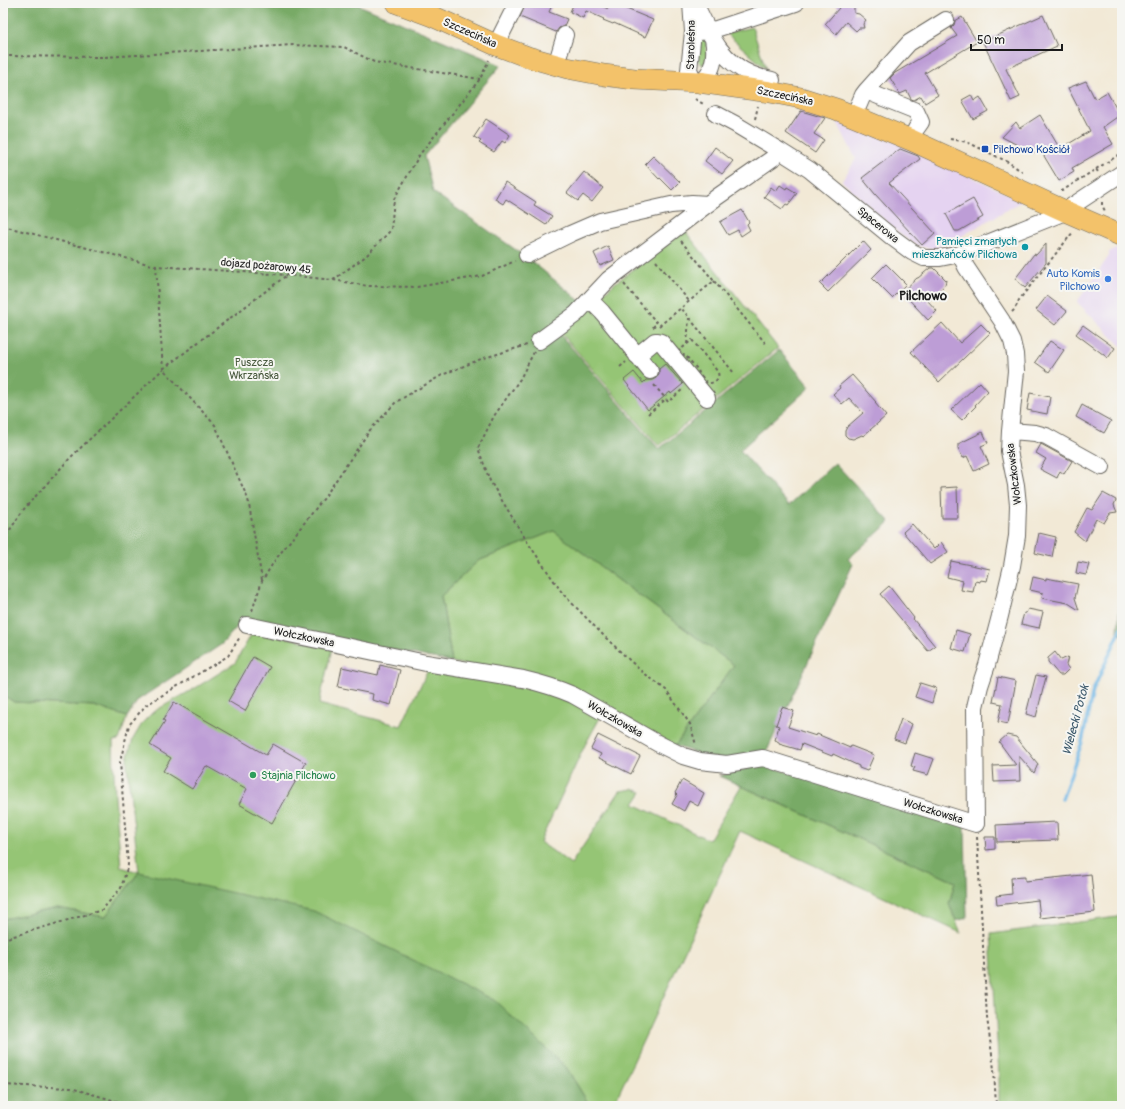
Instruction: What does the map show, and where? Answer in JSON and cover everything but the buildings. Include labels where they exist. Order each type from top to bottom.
[{"type":"main road","name":"Szczecińska","points":[[397,3],[432,16],[481,28],[499,40],[560,51],[606,63],[637,67],[698,81],[762,90],[819,103],[859,104]]},
{"type":"main road","name":"Szczecińska","points":[[698,81],[772,80],[812,89],[859,104],[913,134],[1070,208],[1122,236]]},
{"type":"main road","name":"Szczecińska","points":[[1070,208],[1116,220]]},
{"type":"street","points":[[499,40],[517,3]]},
{"type":"street","name":"Staroleśna","points":[[691,3],[698,81]]},
{"type":"street","name":"Staroleśna","points":[[695,3],[720,51],[738,67],[755,76],[772,80]]},
{"type":"street","points":[[693,32],[711,35],[796,3]]},
{"type":"street","points":[[859,104],[909,43],[946,20]]},
{"type":"street","name":"Staroleśna","points":[[698,81],[712,67],[714,47],[711,35]]},
{"type":"street","name":"Spacerowa","points":[[716,114],[752,134],[810,170],[893,238],[917,256],[924,258],[940,258],[960,254],[1036,224],[1070,208],[1122,173]]},
{"type":"street","points":[[540,341],[576,314],[609,279],[708,204],[773,158],[780,151]]},
{"type":"street","points":[[527,255],[600,221],[671,205],[692,203],[708,204]]},
{"type":"street","name":"Wołczkowska","points":[[247,625],[422,662],[539,683],[573,695],[657,743],[683,756],[700,761],[726,764],[763,758],[976,824],[975,707],[1000,616],[1012,566],[1017,536],[1018,505],[1010,451],[1010,431],[1016,371],[1015,354],[1012,341],[1002,321],[969,273],[960,254]]},
{"type":"street","points":[[590,300],[602,312],[650,371]]},
{"type":"street","points":[[638,356],[658,340],[707,398]]},
{"type":"street","name":"Wołczkowska","points":[[1010,431],[1035,433],[1046,436],[1102,467]]},
{"type":"path","points":[[333,280],[366,256],[391,230],[394,199],[420,154],[480,79],[499,40]]},
{"type":"path","points":[[3,56],[105,57],[293,45],[344,47],[374,62],[480,79]]},
{"type":"path","points":[[698,81],[716,114]]},
{"type":"path","points":[[752,134],[758,104]]},
{"type":"path","points":[[1055,189],[1062,191],[1122,153]]},
{"type":"path","points":[[1096,169],[1099,173]]},
{"type":"path","points":[[1102,198],[1102,205],[1105,211],[1116,220]]},
{"type":"path","name":"dojazd pożarowy 45","points":[[3,226],[156,266],[287,275],[333,280],[368,286],[417,287],[482,276],[527,255]]},
{"type":"path","points":[[1002,321],[1015,309],[1019,300],[1076,229]]},
{"type":"path","points":[[681,241],[767,345]]},
{"type":"path","points":[[656,260],[689,301]]},
{"type":"path","points":[[156,266],[163,369],[216,425],[248,499],[262,581]]},
{"type":"path","points":[[3,540],[24,509],[70,458],[163,369],[287,275]]},
{"type":"path","points":[[659,326],[714,281]]},
{"type":"path","points":[[624,284],[657,323],[652,328]]},
{"type":"path","points":[[681,308],[734,373]]},
{"type":"path","points":[[687,344],[689,318]]},
{"type":"path","points":[[692,340],[718,372],[719,376],[717,380],[710,384],[707,383],[686,355],[672,356],[692,340]]},
{"type":"path","points":[[3,941],[7,938],[102,910],[121,888],[128,865],[120,762],[129,725],[146,705],[228,656],[247,625],[262,581],[275,560],[324,498],[370,430],[396,402],[442,375],[481,359],[540,341]]},
{"type":"path","points":[[540,341],[520,379],[494,416],[478,448],[490,481],[528,543],[563,594],[640,670],[666,690],[690,724],[700,761]]},
{"type":"path","points":[[648,414],[666,399],[668,402],[693,381]]},
{"type":"path","name":"Wołczkowska","points":[[976,824],[987,1018],[994,1069],[996,1106]]},
{"type":"path","points":[[3,1086],[71,1088],[133,1106]]},
{"type":"path","points":[[1116,1106],[1122,1098]]},
{"type":"shaded area","points":[[835,118],[905,145],[1022,201],[953,241],[934,248],[922,247],[913,243],[898,232],[842,181],[856,159]]},
{"type":"shaded area","name":"Auto Komis Pilchowo","points":[[1117,248],[1122,250],[1122,347],[1077,302],[1109,256],[1109,252]]},
{"type":"green space","name":"Puszcza Wkrzańska","points":[[3,3],[354,3],[501,65],[424,156],[433,192],[529,259],[580,301],[558,332],[659,449],[779,350],[810,387],[740,450],[789,505],[835,463],[890,522],[848,559],[853,564],[761,764],[965,826],[967,918],[956,921],[949,904],[955,882],[719,776],[759,765],[709,757],[675,746],[734,665],[554,531],[478,561],[441,596],[452,662],[244,619],[222,644],[138,700],[127,717],[94,706],[14,702],[3,695]]},
{"type":"green space","points":[[752,27],[766,69],[726,33]]},
{"type":"green space","points":[[700,36],[706,36],[707,60],[703,65],[700,63],[697,55]]},
{"type":"green space","points":[[685,231],[778,348],[659,446],[561,333],[615,283]]},
{"type":"green space","points":[[554,531],[734,665],[675,746],[576,690],[452,662],[441,596],[478,561]]},
{"type":"green space","points":[[1122,586],[1122,635],[1118,633],[1120,590]]},
{"type":"green space","points":[[254,630],[332,648],[319,704],[401,726],[430,666],[549,691],[601,716],[585,745],[540,842],[571,864],[620,791],[632,789],[642,792],[634,804],[709,840],[741,786],[955,882],[949,904],[961,933],[740,831],[613,1106],[590,1106],[566,1067],[139,872],[127,765],[127,759],[133,739],[143,722],[153,712],[235,663]]},
{"type":"green space","points":[[3,695],[14,702],[94,706],[127,717],[119,740],[113,741],[115,797],[121,867],[139,872],[105,917],[58,908],[3,919]]},
{"type":"green space","points":[[139,872],[314,911],[494,1000],[566,1067],[590,1106],[3,1106],[3,919],[58,908],[105,917]]},
{"type":"green space","points":[[1122,913],[1122,1106],[999,1106],[999,1077],[991,934],[1117,917]]},
{"type":"waterway","name":"Wielecki Potok","points":[[1062,799],[1082,742],[1093,690],[1122,627]]},
{"type":"place","name":"Pilchowo Kościół","points":[[985,149]]},
{"type":"place","name":"Pamięci zmarłych mieszkańców Pilchowa","points":[[1025,247]]},
{"type":"place","name":"Auto Komis Pilchowo","points":[[1108,279]]},
{"type":"place","name":"Stajnia Pilchowo","points":[[253,775]]},
{"type":"district","name":"Pilchowo","points":[[923,296]]}]
